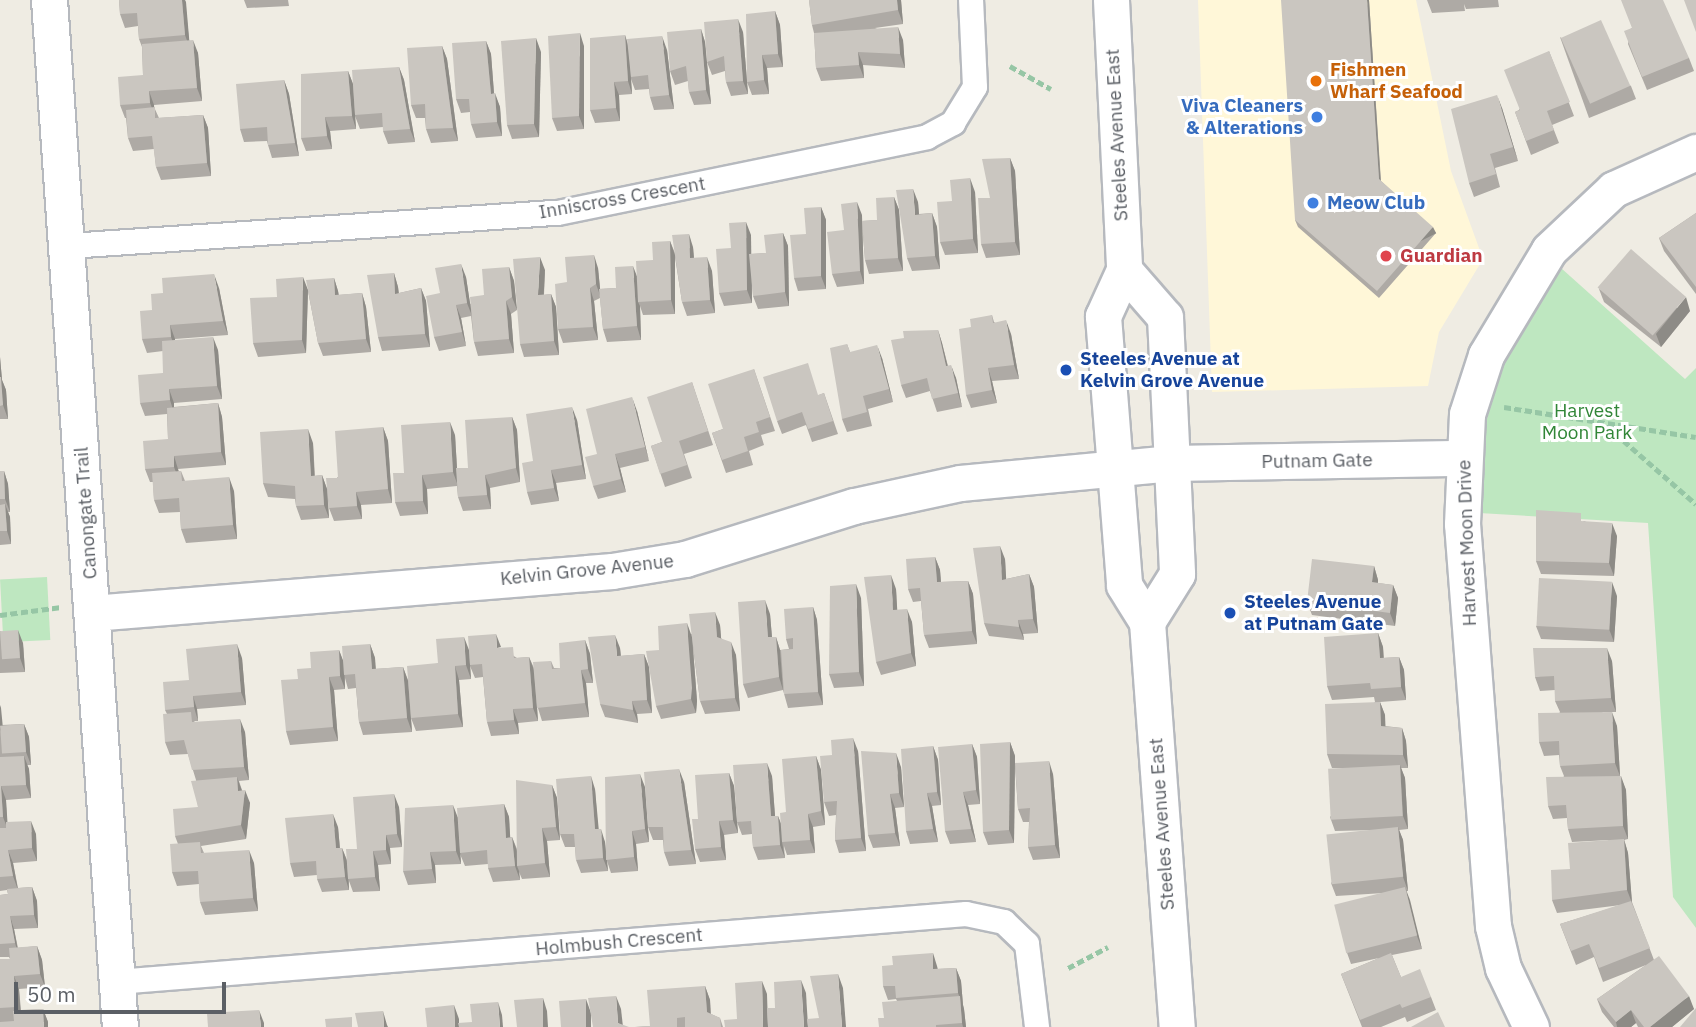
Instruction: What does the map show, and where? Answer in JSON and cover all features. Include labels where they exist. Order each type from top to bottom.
[{"type":"street","name":"Canongate Trail","points":[[49,0],[69,246],[120,1027]]},
{"type":"street","name":"Inniscross Crescent","points":[[69,246],[558,213],[927,137],[953,123],[975,87],[971,0]]},
{"type":"street","name":"Steeles Avenue East","points":[[1111,0],[1124,270],[1102,316],[1124,584],[1147,622],[1177,1027]]},
{"type":"street","name":"Harvest Moon Drive","points":[[1531,1027],[1503,968],[1493,926],[1462,458],[1486,355],[1549,250],[1614,189],[1696,152]]},
{"type":"street","points":[[1124,270],[1165,317],[1177,574],[1147,622]]},
{"type":"street","name":"Putnam Gate","points":[[1113,469],[1172,463],[1462,458]]},
{"type":"street","name":"Kelvin Grove Avenue","points":[[92,613],[612,571],[685,559],[914,492],[1113,469]]},
{"type":"street","name":"Holmbush Crescent","points":[[117,982],[966,914],[1004,922],[1027,944],[1037,1027]]},
{"type":"path","points":[[1010,66],[1051,89]]},
{"type":"path","points":[[1504,407],[1608,427],[1696,437]]},
{"type":"path","points":[[1608,427],[1696,504]]},
{"type":"path","points":[[0,615],[54,606],[92,613]]},
{"type":"path","points":[[1068,968],[1108,947]]},
{"type":"shaded area","points":[[1198,0],[1416,0],[1451,171],[1483,259],[1439,332],[1428,386],[1212,392]]},
{"type":"green space","name":"Harvest Moon Park","points":[[1561,268],[1685,379],[1696,368],[1696,928],[1673,897],[1648,523],[1479,513],[1484,431],[1498,376],[1508,348]]},
{"type":"green space","points":[[47,577],[50,640],[3,642],[0,579]]},
{"type":"building","points":[[119,0],[182,0],[185,35],[139,39],[137,13],[120,14]]},
{"type":"building","points":[[809,0],[897,0],[898,10],[812,25]]},
{"type":"building","points":[[1281,0],[1367,0],[1379,179],[1433,227],[1377,291],[1295,220]]},
{"type":"building","points":[[1621,0],[1663,0],[1689,58],[1642,77],[1624,31],[1632,28]]},
{"type":"building","points":[[1684,0],[1696,0],[1696,32]]},
{"type":"building","points":[[775,11],[778,54],[762,55],[764,80],[747,82],[746,14]]},
{"type":"building","points":[[738,19],[743,81],[726,82],[724,56],[707,62],[704,22]]},
{"type":"building","points":[[1601,20],[1630,86],[1590,104],[1561,38]]},
{"type":"building","points":[[898,27],[900,54],[858,52],[859,65],[816,68],[814,33]]},
{"type":"building","points":[[701,29],[706,90],[689,92],[686,66],[670,71],[667,32]]},
{"type":"building","points":[[580,33],[579,116],[552,118],[548,36]]},
{"type":"building","points":[[625,35],[628,81],[614,82],[616,108],[590,110],[590,38]]},
{"type":"building","points":[[662,36],[669,95],[650,97],[648,75],[631,77],[627,39]]},
{"type":"building","points":[[536,38],[534,124],[507,125],[501,41]]},
{"type":"building","points":[[193,40],[197,88],[149,91],[150,103],[120,105],[118,77],[143,75],[142,44]]},
{"type":"building","points":[[486,41],[491,94],[495,93],[497,122],[471,124],[469,99],[456,99],[452,43]]},
{"type":"building","points":[[442,46],[453,128],[426,129],[425,104],[411,105],[407,48]]},
{"type":"building","points":[[1549,51],[1570,102],[1547,111],[1554,130],[1526,141],[1515,112],[1520,110],[1504,70]]},
{"type":"building","points":[[399,67],[410,129],[383,131],[382,113],[355,115],[352,70]]},
{"type":"building","points":[[348,71],[352,116],[325,117],[327,136],[301,138],[301,74]]},
{"type":"building","points":[[284,80],[295,143],[268,145],[267,127],[240,129],[236,84]]},
{"type":"building","points":[[1497,95],[1513,147],[1490,154],[1496,174],[1469,183],[1451,109]]},
{"type":"building","points":[[155,107],[155,118],[203,115],[207,163],[156,167],[152,136],[128,138],[126,110]]},
{"type":"building","points":[[1010,158],[1015,242],[981,244],[978,198],[990,198],[982,159]]},
{"type":"building","points":[[970,178],[973,239],[940,242],[937,202],[952,201],[950,180]]},
{"type":"building","points":[[913,189],[915,215],[932,213],[935,256],[907,258],[896,190]]},
{"type":"building","points":[[894,197],[898,258],[865,260],[862,221],[877,220],[876,198]]},
{"type":"building","points":[[857,202],[860,271],[832,274],[827,232],[844,230],[841,204]]},
{"type":"building","points":[[821,207],[821,276],[794,278],[790,235],[806,234],[804,208]]},
{"type":"building","points":[[1696,213],[1696,287],[1659,238]]},
{"type":"building","points":[[746,222],[747,290],[719,293],[716,249],[731,248],[729,223]]},
{"type":"building","points":[[783,233],[785,292],[753,296],[749,254],[766,253],[764,235]]},
{"type":"building","points":[[689,234],[690,258],[707,257],[710,300],[682,302],[672,235]]},
{"type":"building","points":[[670,241],[671,300],[638,302],[636,261],[653,260],[652,242]]},
{"type":"building","points":[[1631,249],[1686,297],[1653,335],[1598,287]]},
{"type":"building","points":[[594,255],[596,284],[590,288],[593,327],[558,329],[555,284],[567,282],[565,257]]},
{"type":"building","points":[[540,257],[538,295],[551,294],[554,341],[520,344],[513,259]]},
{"type":"building","points":[[461,264],[467,303],[456,305],[462,332],[434,337],[426,296],[440,293],[435,268]]},
{"type":"building","points":[[633,266],[637,326],[603,329],[599,289],[616,288],[615,267]]},
{"type":"building","points":[[509,267],[512,297],[506,301],[509,339],[474,342],[470,297],[484,295],[482,269]]},
{"type":"building","points":[[394,273],[395,294],[421,288],[425,334],[378,337],[367,275]]},
{"type":"building","points":[[214,274],[223,321],[170,325],[171,337],[142,339],[140,311],[152,310],[151,294],[163,293],[162,278]]},
{"type":"building","points":[[303,277],[302,340],[253,343],[250,298],[277,297],[276,279]]},
{"type":"building","points":[[334,278],[335,295],[362,293],[366,339],[318,343],[306,280]]},
{"type":"building","points":[[992,315],[993,323],[1006,320],[1014,365],[988,368],[992,390],[966,395],[959,329],[971,327],[970,319]]},
{"type":"building","points":[[938,330],[946,366],[951,365],[958,393],[932,399],[927,378],[901,385],[891,340],[904,338],[903,331]]},
{"type":"building","points":[[213,337],[217,386],[169,389],[170,400],[140,403],[138,375],[163,373],[162,341]]},
{"type":"building","points":[[847,344],[850,352],[877,345],[889,389],[863,396],[867,412],[842,419],[830,348]]},
{"type":"building","points":[[808,363],[818,395],[824,393],[833,421],[808,429],[802,412],[777,421],[763,377]]},
{"type":"building","points":[[754,369],[770,417],[756,422],[759,432],[744,437],[748,451],[722,460],[712,433],[723,429],[708,384]]},
{"type":"building","points":[[0,377],[3,405],[0,406]]},
{"type":"building","points":[[692,382],[708,431],[679,441],[687,465],[660,474],[651,446],[662,442],[647,397]]},
{"type":"building","points":[[632,397],[645,447],[615,454],[621,479],[593,486],[585,457],[597,454],[586,409]]},
{"type":"building","points":[[218,403],[221,452],[174,456],[174,467],[145,469],[143,441],[168,439],[167,408]]},
{"type":"building","points":[[572,407],[582,465],[551,470],[554,488],[527,492],[522,463],[533,461],[526,414]]},
{"type":"building","points":[[512,417],[516,468],[485,475],[487,495],[458,497],[456,468],[468,468],[465,420]]},
{"type":"building","points":[[450,422],[453,472],[422,475],[423,501],[395,502],[393,473],[404,473],[401,425]]},
{"type":"building","points":[[383,427],[388,489],[356,492],[357,506],[329,508],[326,478],[338,478],[335,431]]},
{"type":"building","points":[[308,429],[311,476],[322,475],[324,505],[296,506],[295,486],[263,483],[260,432]]},
{"type":"building","points":[[0,471],[4,471],[5,499],[0,499]]},
{"type":"building","points":[[181,471],[182,481],[229,477],[233,525],[181,529],[179,498],[154,500],[152,473]]},
{"type":"building","points":[[5,504],[7,531],[0,531],[0,505]]},
{"type":"building","points":[[1536,510],[1581,513],[1581,521],[1612,523],[1609,563],[1536,561]]},
{"type":"building","points":[[1000,546],[1002,580],[1029,574],[1033,619],[1018,620],[1019,627],[984,623],[973,548]]},
{"type":"building","points":[[935,557],[937,582],[968,581],[972,631],[924,635],[920,588],[908,589],[906,559]]},
{"type":"building","points":[[1312,559],[1374,566],[1372,582],[1393,585],[1390,613],[1307,602]]},
{"type":"building","points":[[891,575],[893,610],[907,609],[911,653],[876,662],[864,577]]},
{"type":"building","points":[[1539,578],[1612,582],[1609,630],[1536,626]]},
{"type":"building","points":[[856,584],[859,672],[829,674],[830,586]]},
{"type":"building","points":[[765,600],[768,637],[776,637],[779,677],[743,684],[738,602]]},
{"type":"building","points":[[813,607],[818,692],[784,694],[781,650],[793,649],[793,638],[786,639],[784,609]]},
{"type":"building","points":[[715,612],[717,637],[731,642],[735,698],[700,701],[689,614]]},
{"type":"building","points":[[687,623],[691,699],[656,706],[646,651],[659,650],[658,626]]},
{"type":"building","points":[[18,630],[20,658],[2,659],[0,631]]},
{"type":"building","points":[[1378,633],[1380,658],[1399,657],[1401,687],[1371,689],[1370,683],[1327,686],[1324,637]]},
{"type":"building","points":[[496,634],[497,648],[513,647],[514,658],[529,657],[533,708],[513,709],[514,720],[487,722],[482,664],[470,665],[468,636]]},
{"type":"building","points":[[615,635],[617,656],[644,654],[647,700],[632,701],[633,710],[600,704],[588,637]]},
{"type":"building","points":[[464,637],[466,665],[455,666],[458,714],[411,718],[407,666],[438,663],[436,639]]},
{"type":"building","points":[[585,640],[588,669],[581,670],[585,703],[537,708],[533,662],[551,661],[552,669],[560,668],[559,643]]},
{"type":"building","points":[[237,644],[241,692],[193,696],[194,707],[165,710],[163,682],[189,680],[186,649]]},
{"type":"building","points":[[370,644],[372,669],[403,667],[407,718],[359,722],[355,674],[344,675],[342,646]]},
{"type":"building","points":[[1533,648],[1607,648],[1611,698],[1555,701],[1554,676],[1535,677]]},
{"type":"building","points":[[339,650],[340,676],[329,677],[333,727],[286,731],[281,680],[298,679],[297,669],[311,668],[310,652]]},
{"type":"building","points":[[1380,702],[1381,726],[1402,728],[1403,755],[1327,754],[1325,704]]},
{"type":"building","points":[[191,712],[192,722],[240,719],[244,767],[192,770],[184,740],[165,742],[163,714]]},
{"type":"building","points":[[1612,712],[1615,763],[1560,766],[1559,741],[1539,742],[1538,713]]},
{"type":"building","points":[[24,724],[26,752],[2,754],[0,726]]},
{"type":"building","points":[[853,738],[861,838],[835,840],[837,801],[824,802],[820,756],[832,755],[831,740]]},
{"type":"building","points":[[1010,742],[1009,830],[983,832],[980,744]]},
{"type":"building","points":[[972,744],[976,790],[963,792],[971,829],[945,831],[938,747]]},
{"type":"building","points":[[933,746],[937,792],[927,793],[933,829],[906,831],[901,749]]},
{"type":"building","points":[[861,751],[896,753],[899,793],[890,794],[895,833],[868,835]]},
{"type":"building","points":[[24,756],[26,785],[1,786],[3,817],[0,817],[0,757]]},
{"type":"building","points":[[816,756],[821,811],[808,814],[810,840],[782,842],[780,813],[786,812],[782,759]]},
{"type":"building","points":[[1049,761],[1055,845],[1028,847],[1030,808],[1018,809],[1015,763]]},
{"type":"building","points":[[767,763],[771,816],[778,816],[780,845],[753,847],[751,821],[737,822],[733,765]]},
{"type":"building","points":[[1400,765],[1403,816],[1331,820],[1328,769]]},
{"type":"building","points":[[679,769],[691,850],[664,852],[663,827],[648,827],[644,772]]},
{"type":"building","points":[[729,773],[733,820],[719,821],[721,847],[695,849],[692,819],[698,819],[695,775]]},
{"type":"building","points":[[640,774],[645,829],[632,831],[634,857],[606,860],[605,777]]},
{"type":"building","points":[[591,776],[595,829],[601,829],[603,858],[576,860],[574,834],[560,834],[556,779]]},
{"type":"building","points":[[1621,776],[1623,826],[1568,829],[1566,805],[1548,806],[1546,777]]},
{"type":"building","points":[[237,777],[238,791],[245,790],[241,825],[175,836],[173,809],[198,807],[191,781]]},
{"type":"building","points":[[516,780],[552,785],[556,827],[542,828],[545,863],[517,866]]},
{"type":"building","points":[[394,794],[397,834],[386,835],[386,850],[373,851],[375,877],[348,879],[346,849],[357,849],[353,797]]},
{"type":"building","points":[[504,804],[506,838],[512,837],[515,866],[488,868],[487,850],[460,853],[457,808]]},
{"type":"building","points":[[453,805],[456,851],[430,852],[432,869],[403,871],[405,808]]},
{"type":"building","points":[[333,814],[336,848],[342,848],[345,877],[317,879],[316,861],[290,863],[285,818]]},
{"type":"building","points":[[31,821],[32,848],[8,850],[13,876],[0,877],[0,828],[6,828],[6,822]]},
{"type":"building","points":[[1398,827],[1403,877],[1332,884],[1326,835]]},
{"type":"building","points":[[1624,839],[1627,890],[1552,900],[1551,870],[1570,869],[1568,843]]},
{"type":"building","points":[[200,842],[201,853],[249,850],[253,898],[200,902],[198,871],[172,872],[170,844]]},
{"type":"building","points":[[32,887],[34,915],[10,916],[15,943],[0,944],[0,895],[8,894],[7,889]]},
{"type":"building","points":[[1405,887],[1417,936],[1346,953],[1334,905]]},
{"type":"building","points":[[1631,901],[1650,948],[1599,968],[1589,944],[1571,951],[1560,924]]},
{"type":"building","points":[[37,946],[40,974],[14,976],[16,1007],[0,1008],[0,959],[10,959],[9,948]]},
{"type":"building","points":[[933,953],[933,969],[956,968],[958,993],[896,998],[895,986],[883,986],[882,966],[893,965],[892,956]]},
{"type":"building","points":[[1391,953],[1401,977],[1420,969],[1431,997],[1402,1008],[1400,1004],[1360,1020],[1341,974]]},
{"type":"building","points":[[1659,956],[1689,996],[1650,1027],[1644,1027],[1631,1010],[1616,1022],[1597,999]]},
{"type":"building","points":[[838,974],[842,1027],[808,1027],[807,1019],[819,1018],[810,976]]},
{"type":"building","points":[[801,980],[804,1027],[768,1027],[767,1008],[775,1008],[774,982]]},
{"type":"building","points":[[762,981],[763,1027],[725,1027],[724,1020],[737,1019],[735,983]]},
{"type":"building","points":[[705,986],[707,1012],[720,1018],[721,1027],[685,1027],[685,1017],[677,1018],[677,1027],[635,1027],[650,1026],[647,990]]},
{"type":"building","points":[[616,996],[618,1023],[629,1027],[593,1027],[588,998]]},
{"type":"building","points":[[960,996],[962,1023],[936,1027],[879,1027],[878,1018],[884,1018],[882,1002]]},
{"type":"building","points":[[543,998],[543,1027],[517,1027],[514,1000]]},
{"type":"building","points":[[586,999],[586,1027],[561,1027],[559,1001]]},
{"type":"building","points":[[498,1002],[500,1027],[459,1027],[458,1023],[472,1022],[470,1004]]},
{"type":"building","points":[[454,1005],[455,1027],[427,1027],[425,1008]]},
{"type":"building","points":[[1696,1008],[1696,1027],[1680,1027]]},
{"type":"building","points":[[43,1009],[44,1027],[0,1027],[0,1022],[14,1021],[13,1011]]},
{"type":"building","points":[[259,1010],[261,1027],[208,1027],[207,1013]]},
{"type":"building","points":[[383,1011],[384,1027],[358,1027],[355,1013]]},
{"type":"building","points":[[1438,1012],[1445,1027],[1411,1027]]},
{"type":"building","points":[[352,1017],[352,1027],[326,1027],[325,1019]]},
{"type":"place","name":"Fishmen Wharf Seafood","points":[[1316,81]]},
{"type":"place","name":"Viva Cleaners & Alterations","points":[[1317,117]]},
{"type":"place","name":"Meow Club","points":[[1313,203]]},
{"type":"place","name":"Guardian","points":[[1386,256]]},
{"type":"place","name":"Steeles Avenue at Kelvin Grove Avenue","points":[[1066,370]]},
{"type":"place","name":"Steeles Avenue at Putnam Gate","points":[[1230,613]]}]
